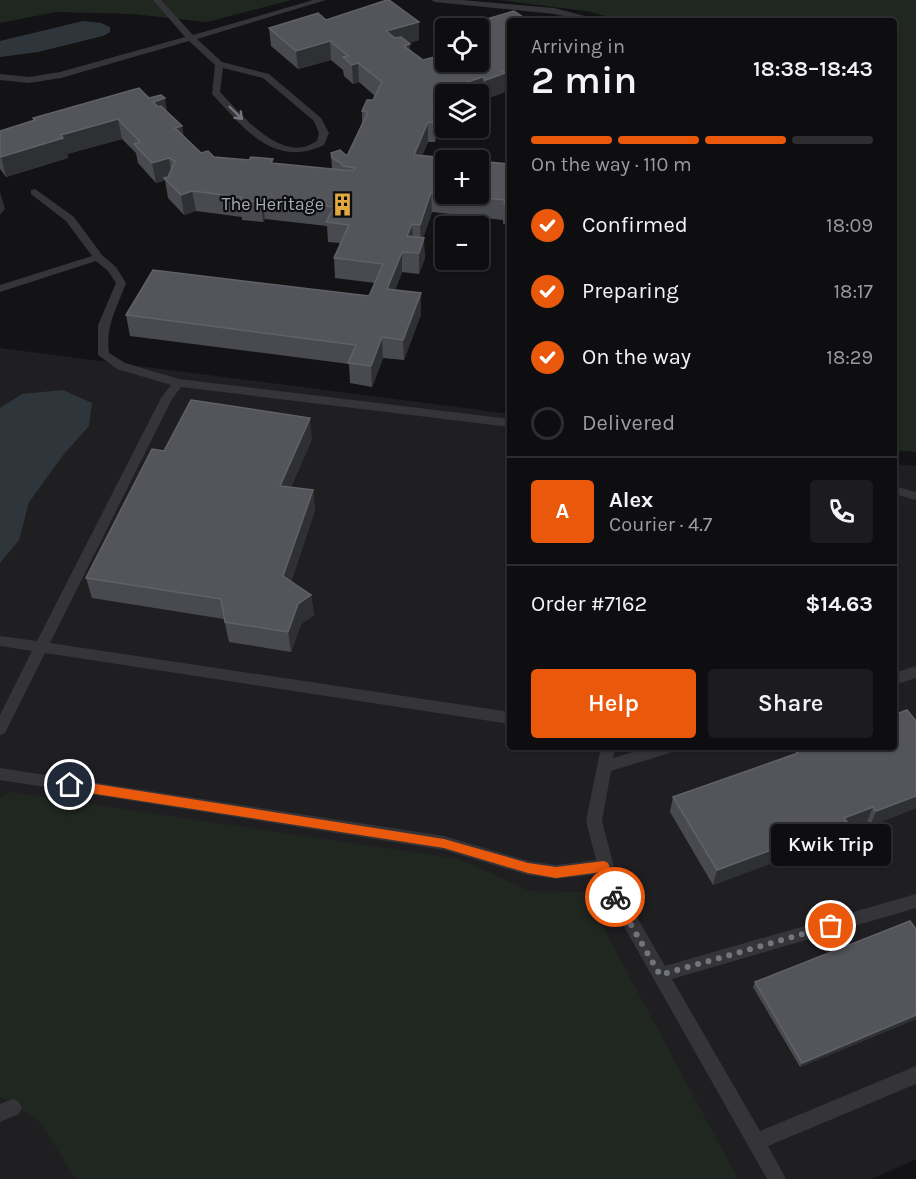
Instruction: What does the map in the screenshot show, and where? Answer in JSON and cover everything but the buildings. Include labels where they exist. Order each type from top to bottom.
[{"type":"lane","points":[[157,0],[191,38],[219,64],[266,76],[318,120],[324,133],[321,143],[310,149],[292,150],[275,147],[264,140],[215,92],[214,86],[219,64]]},
{"type":"lane","points":[[0,78],[29,80],[47,78],[322,0]]},
{"type":"lane","points":[[435,0],[554,11],[586,18]]},
{"type":"lane","points":[[35,192],[70,219],[121,283],[115,301],[103,321],[100,338],[104,355],[121,366],[178,383],[507,423]]},
{"type":"lane","points":[[0,289],[98,257]]},
{"type":"lane","points":[[0,729],[167,398],[178,383]]},
{"type":"lane","points":[[897,491],[916,496]]},
{"type":"lane","points":[[0,641],[507,718]]},
{"type":"lane","points":[[897,678],[916,672]]},
{"type":"lane","points":[[607,750],[594,821],[611,888],[777,1179]]},
{"type":"lane","points":[[604,767],[660,750]]},
{"type":"lane","points":[[0,774],[444,843],[528,868],[556,872],[604,866]]},
{"type":"lane","points":[[660,975],[916,901]]},
{"type":"lane","points":[[755,1142],[916,1074]]},
{"type":"shaded area","points":[[0,0],[292,0],[207,22],[132,14],[56,12],[0,23]]},
{"type":"shaded area","points":[[499,0],[916,0],[916,452],[897,450],[897,18],[613,18],[586,11]]},
{"type":"shaded area","points":[[83,21],[101,23],[110,27],[110,32],[103,36],[38,52],[0,57],[0,41]]},
{"type":"shaded area","points":[[0,348],[507,414],[507,750],[897,750],[897,464],[916,466],[916,1159],[872,1179],[0,1179]]},
{"type":"shaded area","points":[[63,390],[92,403],[89,426],[64,454],[29,502],[19,540],[0,563],[0,408],[22,394]]},
{"type":"shaded area","points":[[9,792],[459,859],[530,891],[584,892],[738,1179],[76,1179],[38,1120],[0,1097],[0,798]]},
{"type":"way so far","points":[[615,897],[660,975],[831,926]]},
{"type":"place","name":"The Heritage","points":[[342,204]]},
{"type":"place","name":"Kwik Trip","points":[[831,926]]},
{"type":"route","points":[[70,785],[444,843],[528,868],[556,872],[604,866],[615,897]]}]
